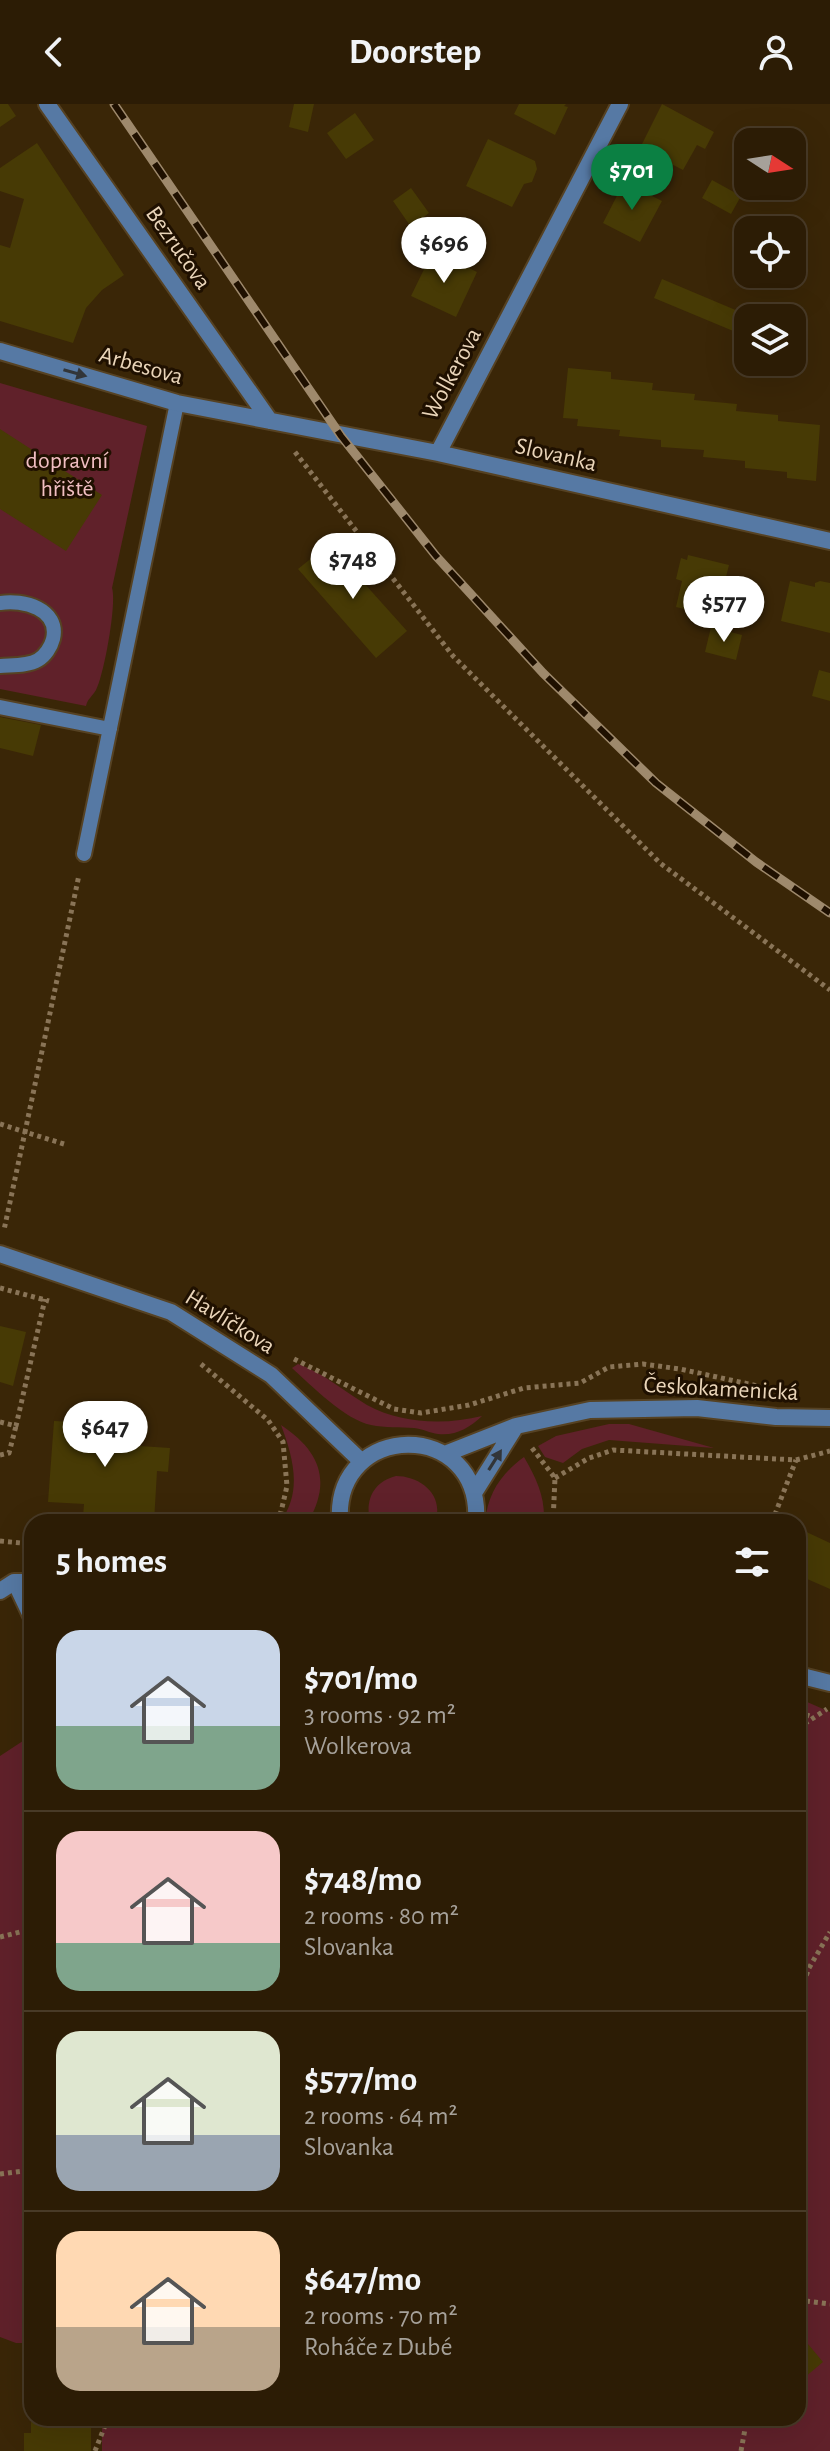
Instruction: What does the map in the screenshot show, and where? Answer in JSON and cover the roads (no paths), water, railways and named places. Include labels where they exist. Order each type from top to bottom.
[{"type":"street","name":"Bezručova","points":[[47,104],[270,421]]},
{"type":"street","name":"Wolkerova","points":[[438,453],[620,104]]},
{"type":"street","name":"Arbesova","points":[[0,351],[177,403],[270,421]]},
{"type":"street","name":"Slovanka","points":[[270,421],[438,453],[830,541]]},
{"type":"street","name":"Havlíčkova","points":[[0,1254],[171,1312],[271,1375],[362,1462]]},
{"type":"street","name":"Českokamenická","points":[[445,1454],[516,1426],[590,1410],[697,1408],[776,1417],[830,1418]]},
{"type":"street","points":[[474,1493],[516,1426]]},
{"type":"street","points":[[340,1514],[344,1489],[351,1474],[374,1453],[403,1444],[419,1444],[445,1454],[464,1472],[474,1493],[475,1514]]},
{"type":"street","points":[[806,1677],[830,1683]]},
{"type":"lane","points":[[84,854],[177,403]]},
{"type":"lane","points":[[0,666],[37,660],[53,640],[52,618],[43,610],[3,600]]},
{"type":"lane","points":[[0,707],[110,729]]},
{"type":"lane","points":[[7,1586],[24,1609]]},
{"type":"railway","points":[[114,104],[341,436],[436,556],[543,673],[656,783],[756,862],[830,913]]},
{"type":"park label","name":"dopravní hřiště","points":[[67,475]]}]
